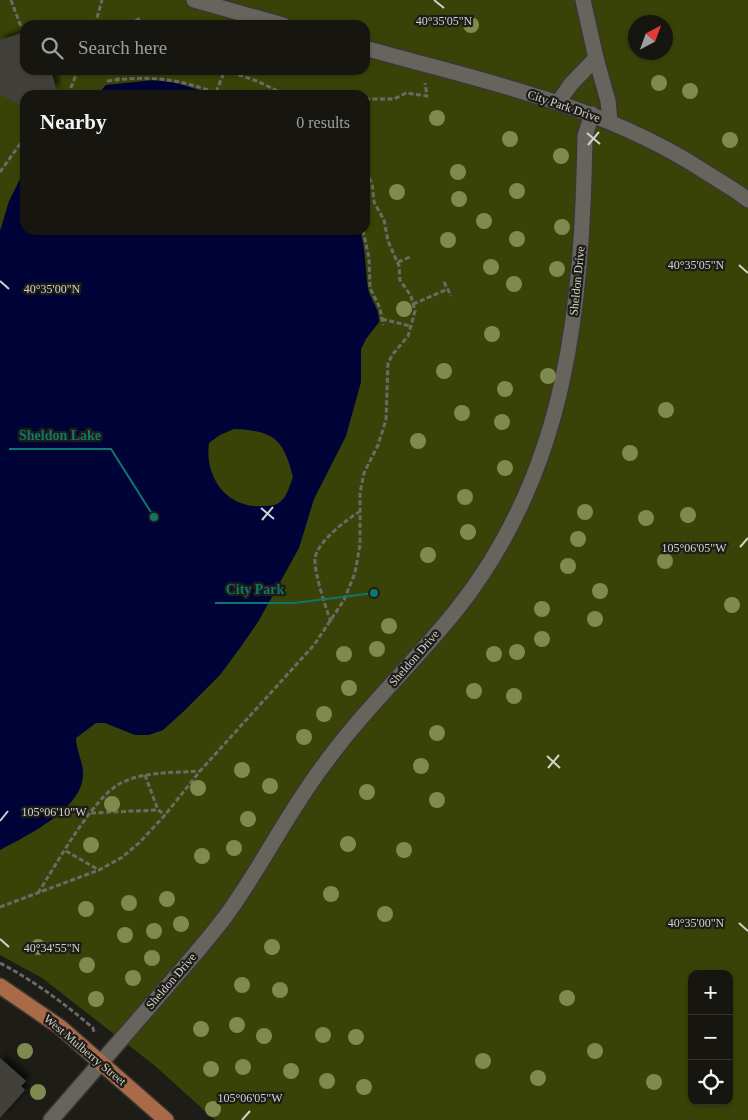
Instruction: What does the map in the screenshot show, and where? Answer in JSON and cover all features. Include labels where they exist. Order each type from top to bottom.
[{"type":"main road","name":"West Mulberry Street","points":[[0,986],[60,1027],[166,1120]]},
{"type":"street","points":[[194,0],[265,20]]},
{"type":"street","points":[[584,0],[596,58],[608,101],[610,121]]},
{"type":"street","name":"City Park Drive","points":[[370,49],[559,101],[610,121],[674,152],[748,200]]},
{"type":"street","points":[[559,101],[571,84],[596,58]]},
{"type":"street","name":"Sheldon Drive","points":[[51,1120],[224,918],[297,802],[326,761],[458,607],[509,531],[535,476],[548,438],[569,353],[580,276],[585,136],[592,114]]},
{"type":"path","points":[[11,0],[20,24]]},
{"type":"path","points":[[96,20],[102,0]]},
{"type":"path","points":[[370,99],[394,99],[406,93],[427,96],[422,64]]},
{"type":"path","points":[[70,90],[76,75]]},
{"type":"path","points":[[118,75],[118,80]]},
{"type":"path","points":[[217,90],[222,75]]},
{"type":"path","points":[[239,75],[276,90]]},
{"type":"path","points":[[107,81],[157,77],[178,80],[210,90]]},
{"type":"path","points":[[0,172],[20,144]]},
{"type":"path","points":[[0,907],[99,870],[121,858],[166,816],[200,771],[308,652],[331,623],[344,600],[355,574],[360,545],[359,512],[364,473],[378,445],[386,420],[388,363],[392,354],[408,336],[415,310],[400,280],[398,262],[388,241],[384,220],[374,202],[370,180]]},
{"type":"path","points":[[364,235],[369,258],[370,288],[380,308],[383,325]]},
{"type":"path","points":[[398,262],[410,257]]},
{"type":"path","points":[[444,282],[451,296]]},
{"type":"path","points":[[413,304],[448,289]]},
{"type":"path","points":[[382,319],[410,326]]},
{"type":"path","points":[[331,623],[315,559],[318,549],[330,536],[342,524],[359,512]]},
{"type":"path","points":[[38,893],[100,800],[120,784],[145,775],[200,771]]},
{"type":"path","points":[[145,775],[158,810],[166,816]]},
{"type":"path","points":[[91,813],[158,810]]},
{"type":"path","points":[[66,851],[99,870]]},
{"type":"green space","points":[[0,0],[748,0],[748,1120],[215,1120],[154,1065],[42,978],[0,955]]},
{"type":"shaded area","points":[[154,80],[177,83],[199,90],[102,90],[106,85]]},
{"type":"shaded area","points":[[20,179],[20,235],[361,235],[368,289],[377,309],[379,322],[361,349],[361,382],[346,436],[314,499],[299,548],[258,622],[240,648],[220,675],[163,730],[149,735],[135,735],[105,723],[96,723],[76,738],[83,776],[80,788],[73,800],[63,811],[37,829],[0,850],[0,231],[9,201]],"holes":[[[234,429],[259,432],[275,439],[280,445],[285,453],[293,477],[285,497],[275,505],[250,506],[239,502],[221,488],[214,479],[210,468],[208,456],[209,443],[220,435]]]},
{"type":"building","points":[[20,34],[20,75],[52,75],[56,89],[20,90],[20,105],[0,94],[0,40]]},
{"type":"building","points":[[0,1058],[26,1081],[21,1086],[25,1090],[0,1118]]},
{"type":"place","name":"Sheldon Lake","points":[[154,517]]},
{"type":"place","name":"City Park","points":[[374,593]]}]
